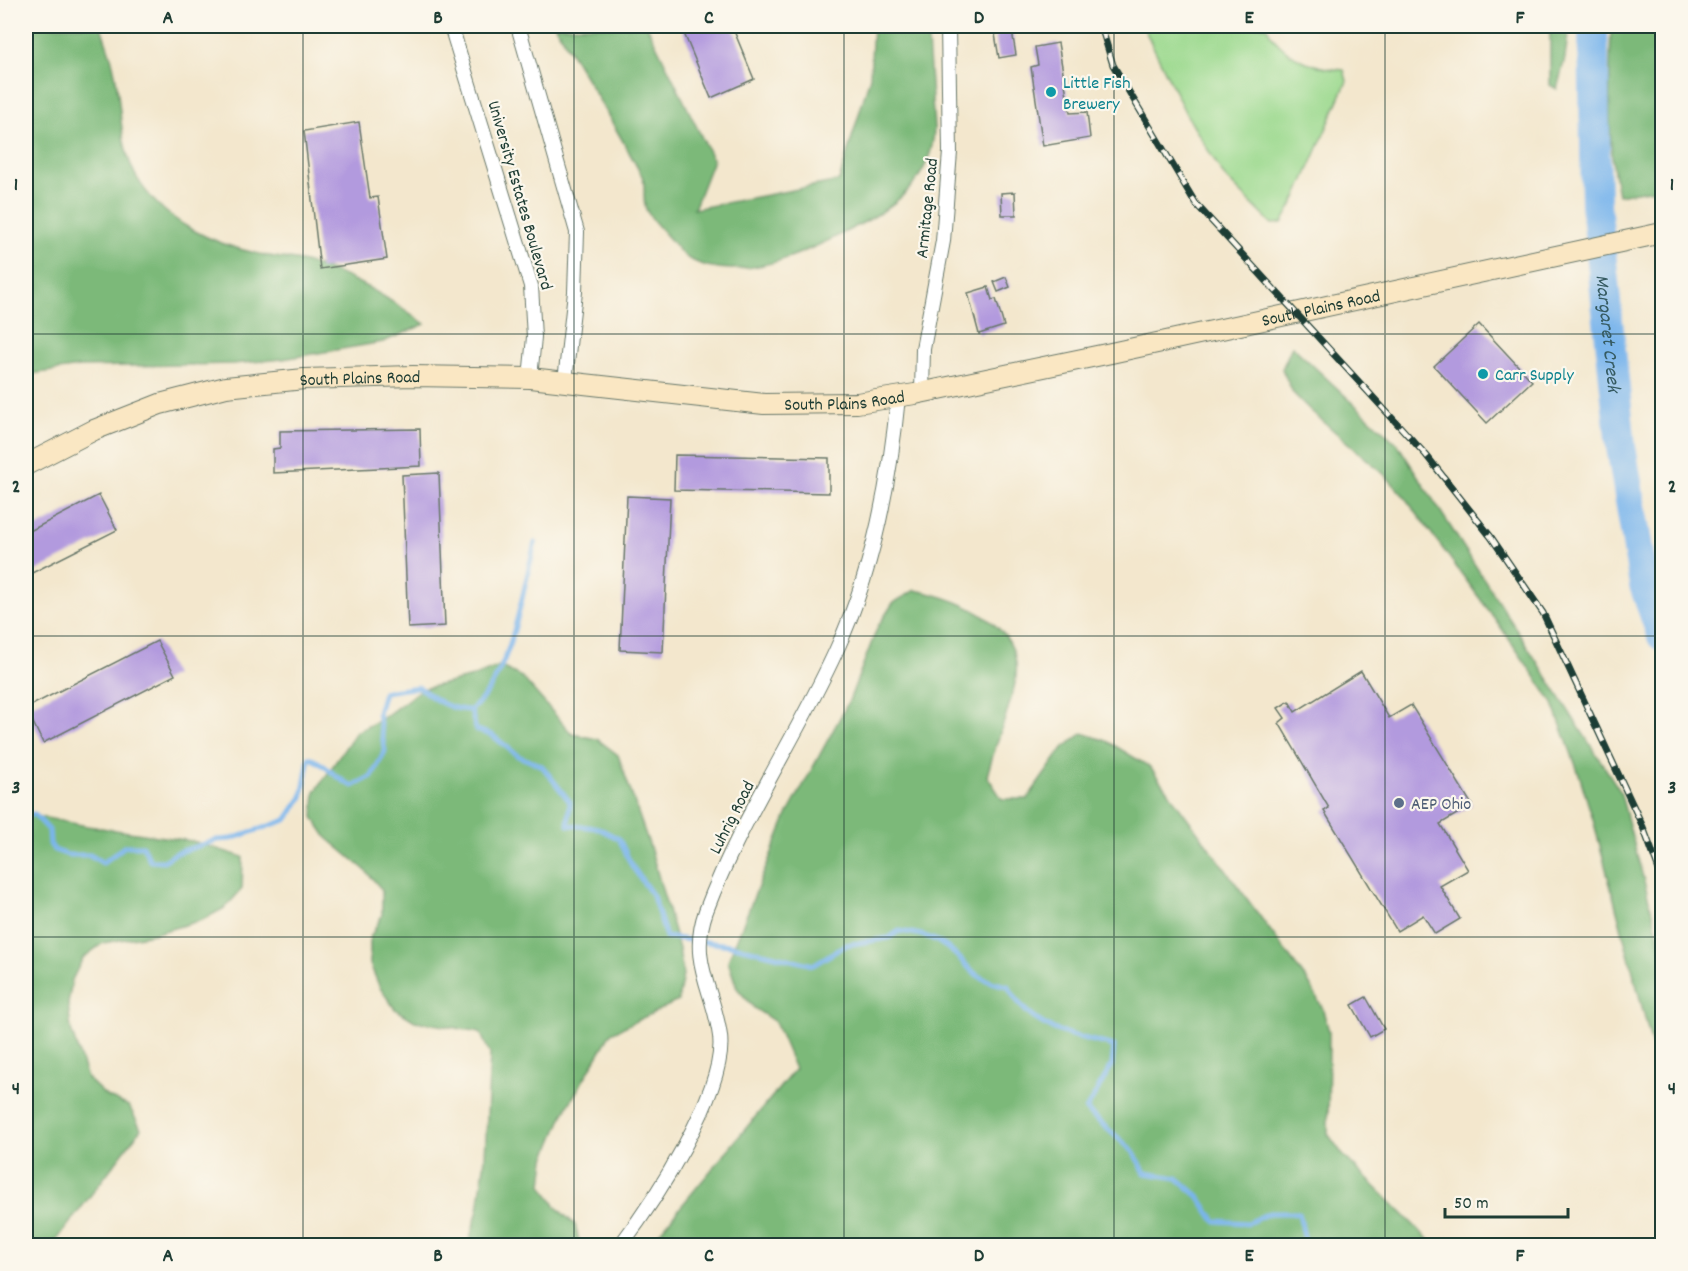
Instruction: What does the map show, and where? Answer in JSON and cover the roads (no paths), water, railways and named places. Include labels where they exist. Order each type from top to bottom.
[{"type":"main road","name":"South Plains Road","points":[[26,465],[94,430],[160,404],[226,387],[304,380],[402,376],[530,378],[764,404],[820,405],[898,397],[1662,233]]},
{"type":"street","name":"University Estates Boulevard","points":[[451,26],[531,286],[534,337],[530,378]]},
{"type":"street","name":"University Estates Boulevard","points":[[518,26],[577,232],[575,292],[565,381]]},
{"type":"street","name":"Armitage Road","points":[[922,392],[923,349],[943,241],[950,152],[948,26]]},
{"type":"street","name":"Luhrig Road","points":[[620,1245],[649,1209],[706,1101],[719,1061],[720,1038],[699,960],[705,914],[726,864],[838,648],[882,512],[890,472],[898,397]]},
{"type":"waterway","name":"Margaret Creek","points":[[1593,26],[1596,204],[1621,447],[1644,585],[1662,636]]},
{"type":"waterway","points":[[471,710],[485,695],[506,655],[520,609],[535,543]]},
{"type":"waterway","points":[[26,816],[34,814],[49,830],[50,844],[54,850],[68,855],[90,855],[103,863],[125,846],[143,846],[150,861],[164,861],[176,853],[217,840],[231,839],[286,820],[302,797],[309,758],[353,786],[372,776],[385,751],[378,713],[384,692],[419,687],[443,703],[463,710],[471,710],[476,730],[492,735],[518,756],[542,766],[570,802],[568,825],[598,828],[619,839],[632,866],[653,896],[666,937],[730,945],[813,965],[846,945],[889,938],[899,931],[935,940],[950,950],[976,974],[994,983],[1008,986],[1028,1013],[1040,1022],[1066,1033],[1114,1046],[1112,1065],[1086,1110],[1133,1151],[1145,1173],[1177,1178],[1198,1196],[1215,1221],[1248,1223],[1269,1213],[1299,1213],[1306,1246]]},
{"type":"railway","points":[[1101,26],[1113,65],[1196,204],[1426,455],[1491,537],[1543,613],[1643,827],[1662,878]]},
{"type":"place","name":"Little Fish Brewery","points":[[1051,92]]},
{"type":"place","name":"Carr Supply","points":[[1483,374]]},
{"type":"place","name":"AEP Ohio","points":[[1399,803]]}]
